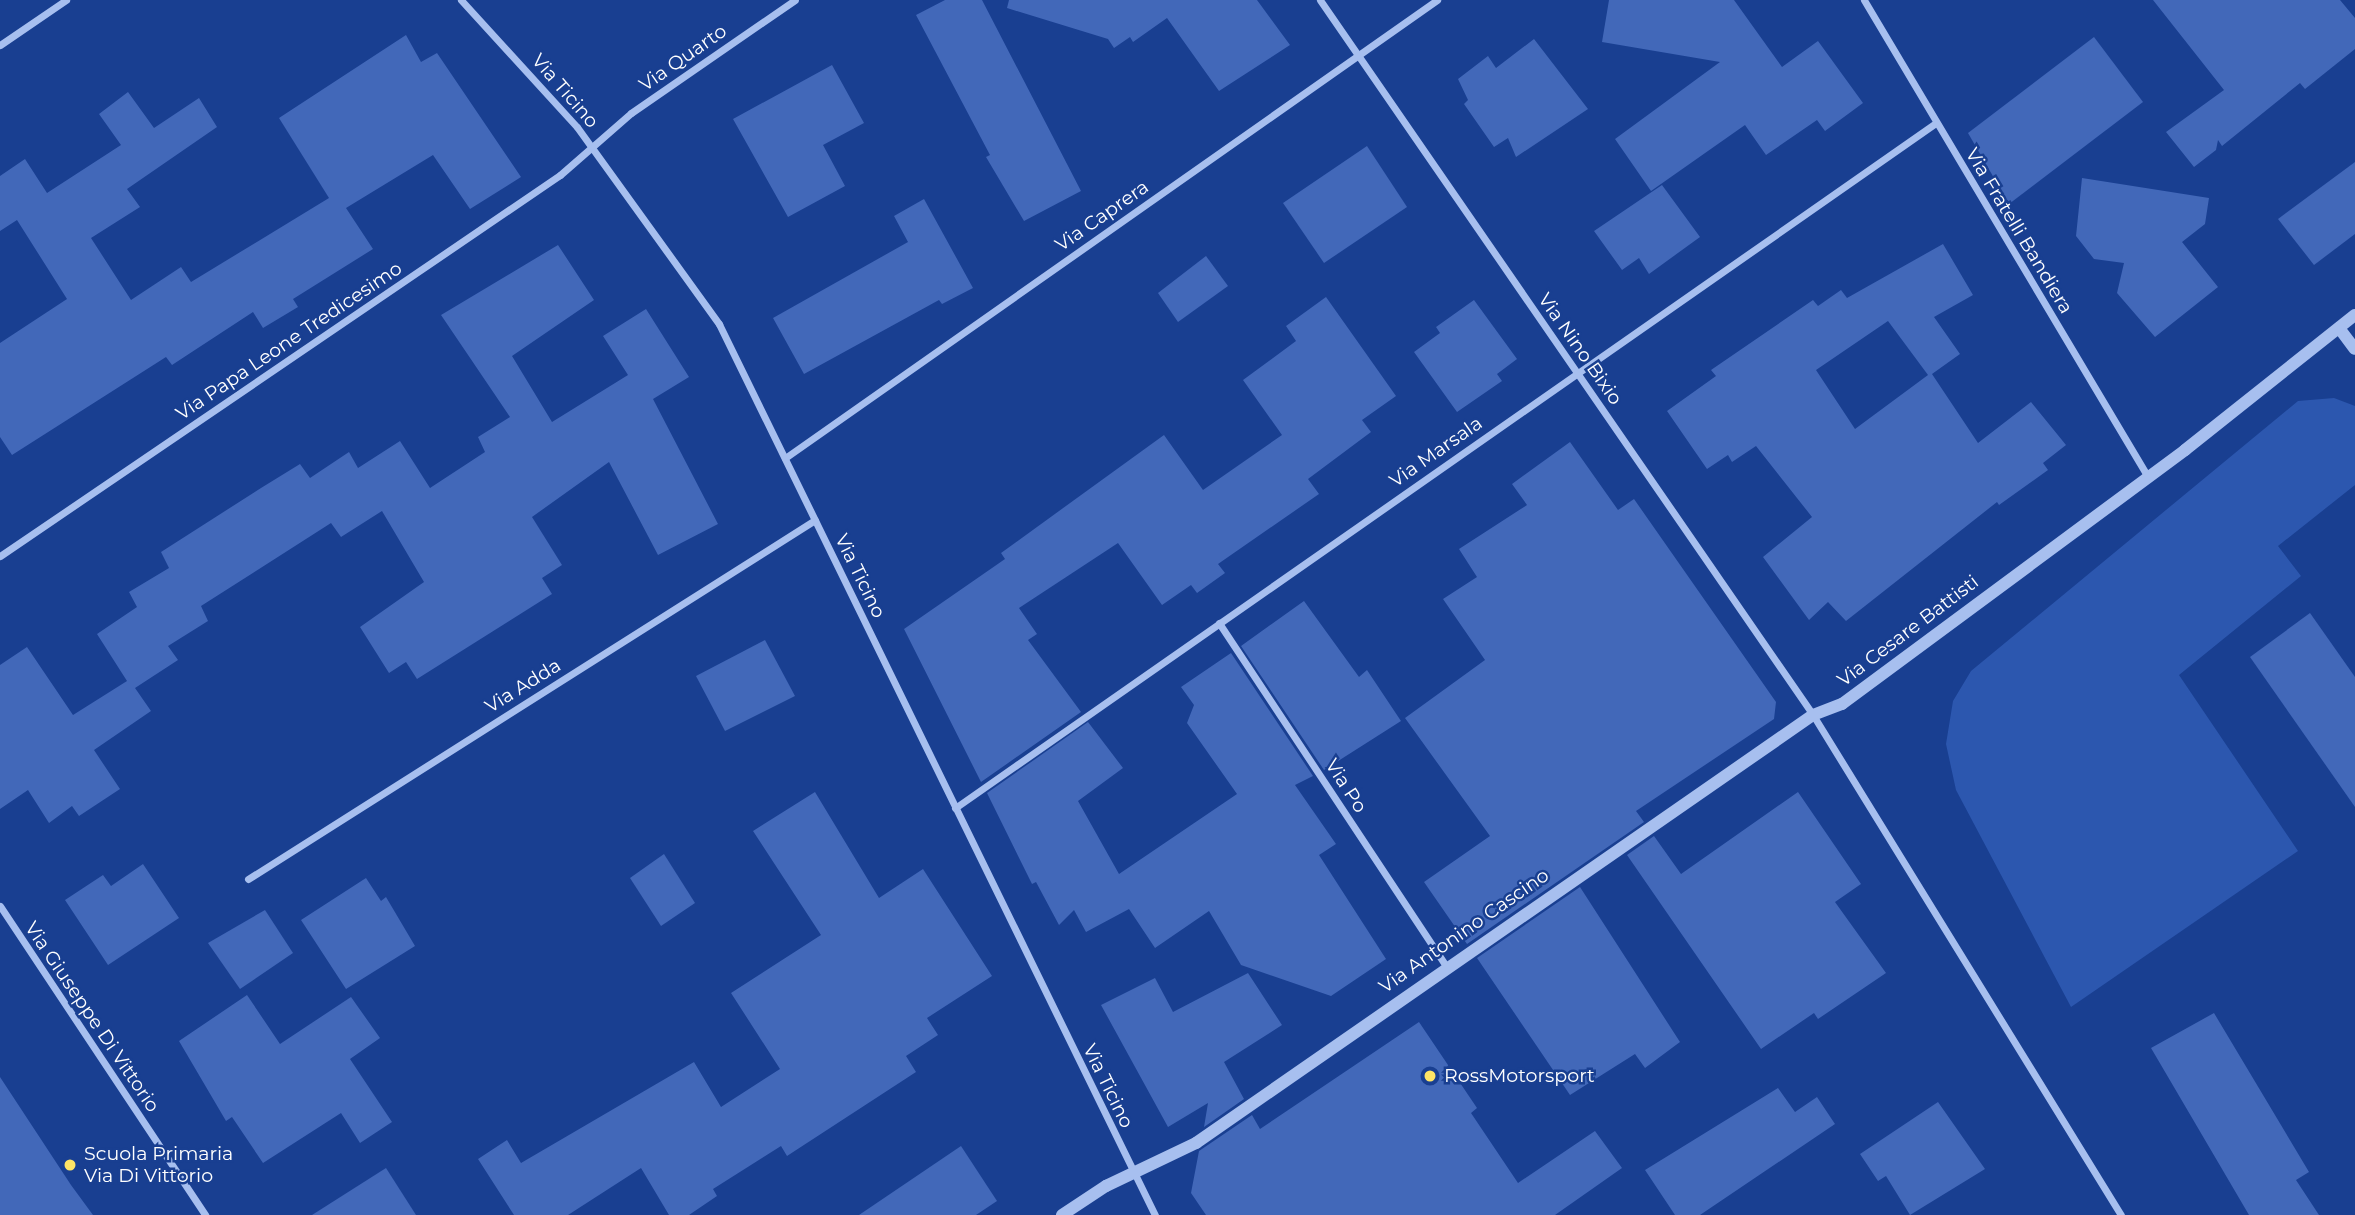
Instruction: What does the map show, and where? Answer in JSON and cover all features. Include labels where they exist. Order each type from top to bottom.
[{"type":"street","points":[[0,45],[66,0]]},
{"type":"street","name":"Via Ticino","points":[[461,0],[593,147],[719,324],[1155,1215]]},
{"type":"street","name":"Via Quarto","points":[[593,147],[631,113],[795,0]]},
{"type":"street","name":"Via Nino Bixio","points":[[1320,0],[1813,715]]},
{"type":"street","name":"Via Caprera","points":[[785,458],[1437,0]]},
{"type":"street","name":"Via Fratelli Bandiera","points":[[1864,0],[2148,477]]},
{"type":"street","name":"Via Marsala","points":[[955,808],[1937,123]]},
{"type":"street","name":"Via Papa Leone Tredicesimo","points":[[0,556],[560,175],[593,147]]},
{"type":"street","name":"Via Cesare Battisti","points":[[1813,715],[1842,704],[2148,477],[2355,315]]},
{"type":"street","points":[[2339,328],[2355,349]]},
{"type":"street","name":"Via Adda","points":[[248,878],[815,520]]},
{"type":"street","name":"Via Po","points":[[1219,623],[1446,966]]},
{"type":"street","points":[[1813,715],[2121,1215]]},
{"type":"street","name":"Via Antonino Cascino","points":[[1062,1215],[1133,1173],[1196,1143],[1446,966],[1813,715]]},
{"type":"street","name":"Via Giuseppe Di Vittorio","points":[[0,906],[205,1215]]},
{"type":"shaded area","points":[[2334,398],[2355,406],[2355,485],[2278,546],[2301,576],[2179,675],[2298,851],[2071,1007],[1956,790],[1946,744],[1953,701],[1971,671],[2298,401]]},
{"type":"building","points":[[945,0],[982,0],[1081,191],[1024,221],[986,157],[990,155],[916,15]]},
{"type":"building","points":[[1009,0],[1257,0],[1290,45],[1219,91],[1167,18],[1133,42],[1130,37],[1114,48],[1108,39],[1007,8]]},
{"type":"building","points":[[1609,0],[1734,0],[1782,67],[1818,41],[1863,103],[1825,131],[1817,120],[1766,155],[1745,125],[1651,191],[1615,139],[1720,62],[1602,42]]},
{"type":"building","points":[[2153,0],[2340,0],[2355,18],[2355,49],[2305,89],[2300,83],[2222,146],[2218,140],[2216,150],[2194,167],[2166,132],[2224,90]]},
{"type":"building","points":[[406,35],[421,62],[437,53],[521,177],[470,209],[433,155],[346,208],[373,249],[293,299],[298,307],[263,328],[253,312],[172,365],[166,357],[12,455],[0,437],[0,343],[67,299],[17,220],[0,231],[0,176],[25,159],[47,193],[121,145],[99,114],[128,92],[154,128],[199,98],[217,127],[127,189],[140,207],[91,238],[131,300],[181,267],[191,282],[329,198],[279,118]]},
{"type":"building","points":[[2094,37],[2143,102],[2009,204],[1968,133]]},
{"type":"building","points":[[1534,39],[1588,109],[1516,157],[1508,138],[1494,147],[1464,104],[1468,100],[1458,79],[1488,56],[1496,68]]},
{"type":"building","points":[[832,65],[864,123],[823,145],[845,186],[788,217],[733,119]]},
{"type":"building","points":[[1367,146],[1407,207],[1324,263],[1283,203]]},
{"type":"building","points":[[2355,162],[2355,234],[2314,265],[2278,219]]},
{"type":"building","points":[[2082,178],[2209,198],[2205,224],[2182,242],[2218,287],[2155,337],[2117,293],[2124,263],[2094,259],[2076,236]]},
{"type":"building","points":[[1662,185],[1700,237],[1649,274],[1639,258],[1622,270],[1594,231]]},
{"type":"building","points":[[924,199],[973,288],[942,304],[939,300],[804,374],[773,318],[908,242],[894,216]]},
{"type":"building","points":[[1943,244],[1973,295],[1934,317],[1960,354],[1932,374],[1978,443],[2031,402],[2066,445],[2043,463],[2048,470],[1999,505],[1997,502],[1846,621],[1828,602],[1809,620],[1763,557],[1812,517],[1756,446],[1732,462],[1728,455],[1707,469],[1667,411],[1716,376],[1711,370],[1813,300],[1818,306],[1841,290],[1847,298]],"holes":[[[1888,321],[1928,375],[1855,429],[1816,370]]]},
{"type":"building","points":[[558,245],[594,300],[512,356],[552,422],[628,375],[603,336],[646,309],[689,377],[653,399],[718,524],[658,555],[609,462],[532,517],[562,565],[542,578],[552,594],[417,679],[406,662],[389,673],[360,627],[424,582],[382,511],[341,537],[331,523],[201,606],[208,621],[168,646],[178,660],[135,688],[151,711],[94,750],[120,789],[79,816],[72,806],[49,823],[28,790],[0,809],[0,665],[27,647],[73,715],[127,681],[97,634],[137,607],[129,592],[169,568],[161,552],[261,488],[300,464],[310,478],[349,452],[358,468],[400,441],[430,488],[485,452],[478,437],[510,417],[441,315]]},
{"type":"building","points":[[1206,256],[1228,286],[1178,322],[1158,293]]},
{"type":"building","points":[[1326,297],[1396,396],[1362,420],[1371,432],[1308,479],[1319,494],[1218,564],[1225,573],[1197,593],[1191,585],[1162,605],[1118,543],[1019,608],[1037,634],[1028,640],[1081,712],[981,782],[904,629],[1005,559],[1001,553],[1164,435],[1203,490],[1282,435],[1243,380],[1296,341],[1286,326]]},
{"type":"building","points":[[1474,300],[1517,359],[1497,374],[1502,381],[1457,412],[1414,352],[1440,333],[1436,327]]},
{"type":"building","points":[[1570,442],[1618,510],[1634,499],[1776,702],[1774,719],[1636,811],[1644,822],[1467,944],[1424,882],[1490,836],[1405,718],[1485,660],[1443,599],[1477,577],[1459,549],[1527,505],[1512,484]]},
{"type":"building","points":[[1304,601],[1359,677],[1367,670],[1401,721],[1324,770],[1241,646]]},
{"type":"building","points":[[2310,613],[2355,677],[2355,807],[2250,657]]},
{"type":"building","points":[[765,640],[795,696],[725,731],[696,676]]},
{"type":"building","points":[[1231,653],[1313,776],[1295,785],[1336,844],[1319,855],[1386,959],[1331,996],[1241,965],[1209,911],[1155,948],[1129,909],[1086,932],[1074,910],[1059,925],[1036,882],[1032,884],[987,793],[1088,722],[1123,768],[1078,801],[1119,874],[1237,794],[1187,723],[1194,705],[1181,687]]},
{"type":"building","points":[[815,792],[879,898],[923,869],[992,976],[927,1018],[938,1035],[906,1056],[916,1072],[787,1156],[781,1146],[713,1189],[717,1196],[689,1215],[669,1215],[641,1168],[568,1215],[514,1215],[478,1159],[507,1140],[521,1163],[694,1062],[721,1107],[780,1069],[731,993],[821,935],[753,831]]},
{"type":"building","points":[[1798,792],[1861,884],[1835,902],[1886,973],[1818,1019],[1814,1013],[1761,1049],[1627,855],[1654,836],[1681,874]]},
{"type":"building","points":[[664,854],[695,903],[661,926],[630,878]]},
{"type":"building","points":[[143,864],[179,918],[108,965],[65,900],[103,875],[111,886]]},
{"type":"building","points":[[366,878],[381,901],[386,897],[415,946],[346,989],[301,920]]},
{"type":"building","points":[[1580,887],[1680,1042],[1645,1068],[1635,1054],[1570,1095],[1477,958]]},
{"type":"building","points":[[265,910],[293,953],[240,989],[208,943]]},
{"type":"building","points":[[1248,973],[1282,1025],[1224,1062],[1244,1099],[1204,1127],[1208,1103],[1168,1127],[1101,1005],[1155,978],[1173,1012]]},
{"type":"building","points":[[247,995],[280,1044],[351,997],[380,1038],[350,1059],[392,1122],[360,1143],[341,1113],[263,1163],[232,1117],[226,1121],[179,1041]]},
{"type":"building","points":[[2214,1013],[2309,1172],[2296,1180],[2319,1215],[2249,1215],[2151,1048]]},
{"type":"building","points":[[1419,1022],[1477,1108],[1471,1113],[1518,1183],[1595,1131],[1622,1168],[1555,1215],[1206,1215],[1191,1193],[1199,1151],[1252,1115],[1260,1129]]},
{"type":"building","points":[[0,1077],[71,1185],[93,1215],[0,1215]]},
{"type":"building","points":[[1778,1088],[1795,1112],[1817,1097],[1835,1124],[1700,1215],[1675,1215],[1645,1170]]},
{"type":"building","points":[[1938,1102],[1985,1169],[1910,1215],[1886,1176],[1878,1181],[1860,1154]]},
{"type":"building","points":[[961,1146],[997,1201],[976,1215],[859,1215]]},
{"type":"building","points":[[386,1168],[416,1215],[312,1215]]},
{"type":"place","name":"RossMotorsport","points":[[1430,1076]]},
{"type":"place","name":"Scuola Primaria Via Di Vittorio","points":[[70,1165]]}]
